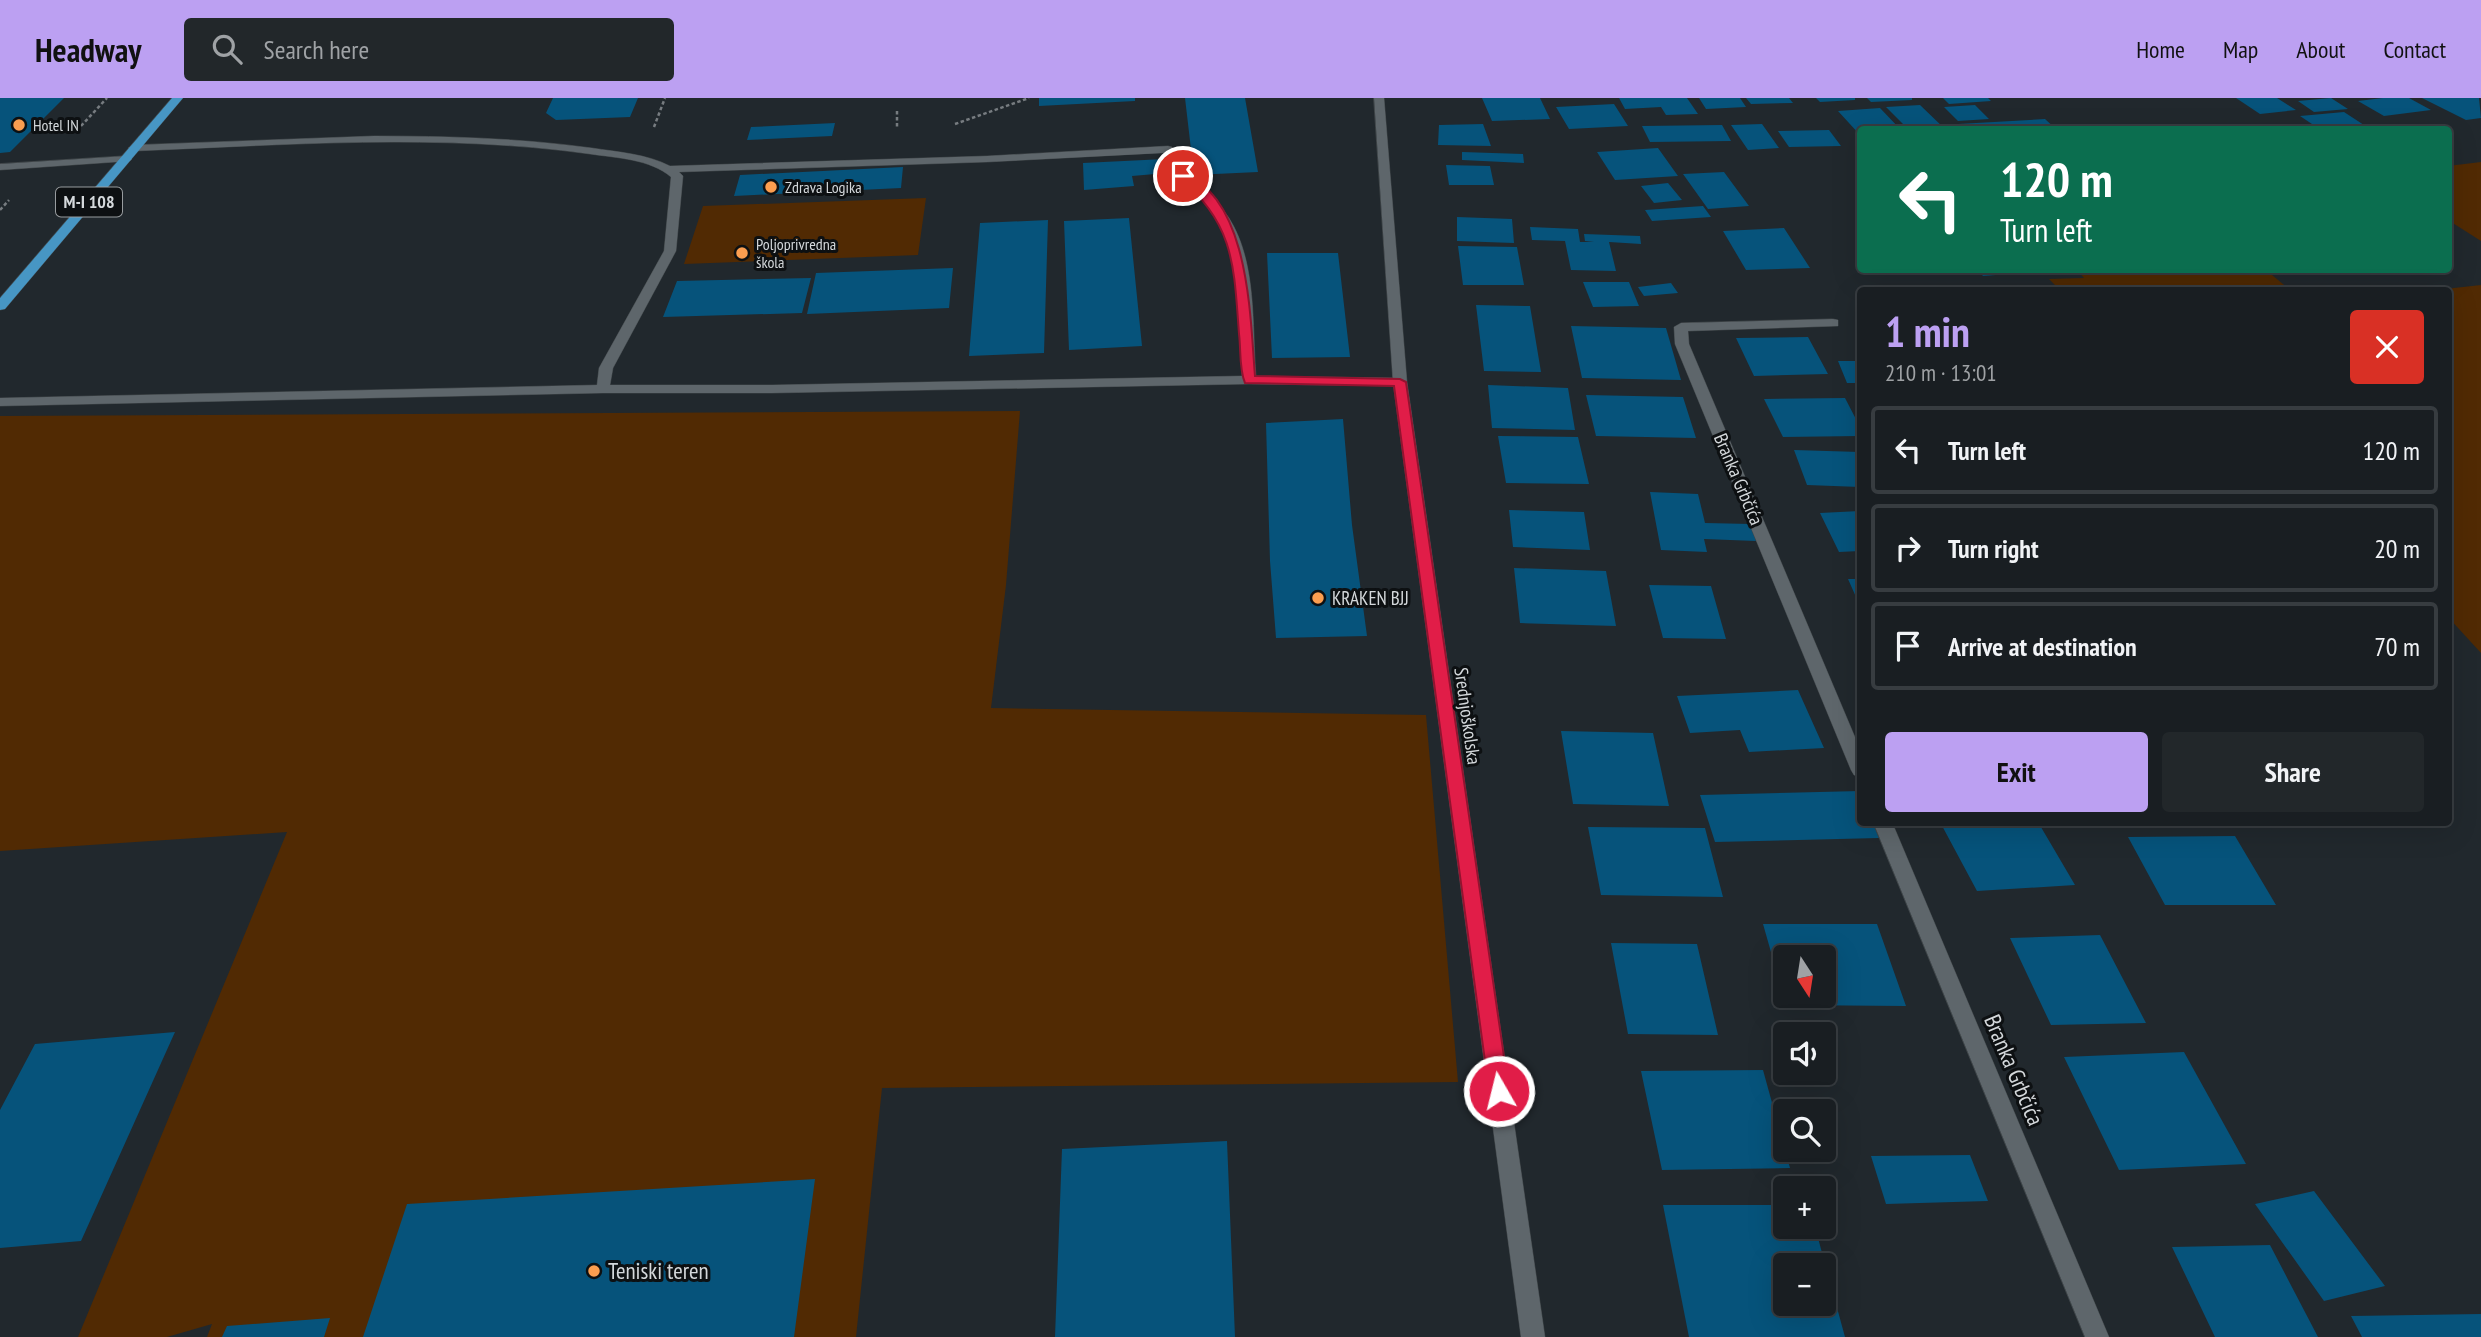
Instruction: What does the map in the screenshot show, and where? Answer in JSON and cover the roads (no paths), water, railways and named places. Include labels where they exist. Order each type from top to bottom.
[{"type":"main road","name":"M-I 108","points":[[0,306],[178,98]]},
{"type":"street","name":"Srednjoškolska","points":[[1379,98],[1400,382],[1533,1337]]},
{"type":"street","points":[[134,148],[430,140],[544,144],[642,160],[670,169],[790,163],[987,159],[1168,149],[1173,163],[1183,176],[1205,193],[1228,227],[1240,273],[1249,380]]},
{"type":"street","points":[[0,167],[126,159]]},
{"type":"street","points":[[603,389],[606,369],[670,251],[677,176],[670,169]]},
{"type":"street","name":"Branka Grbčića","points":[[1833,323],[1681,327],[1682,344],[1857,763]]},
{"type":"street","points":[[0,402],[603,389],[772,389],[1249,380],[1400,382]]},
{"type":"street","name":"Branka Grbčića","points":[[1884,826],[2097,1337]]},
{"type":"place","name":"Hotel IN","points":[[19,125]]},
{"type":"place","name":"Zdrava Logika","points":[[771,187]]},
{"type":"place","name":"Poljoprivredna škola","points":[[742,253]]},
{"type":"place","name":"KRAKEN BJJ","points":[[1318,598]]},
{"type":"place","name":"Teniski teren","points":[[594,1271]]}]
